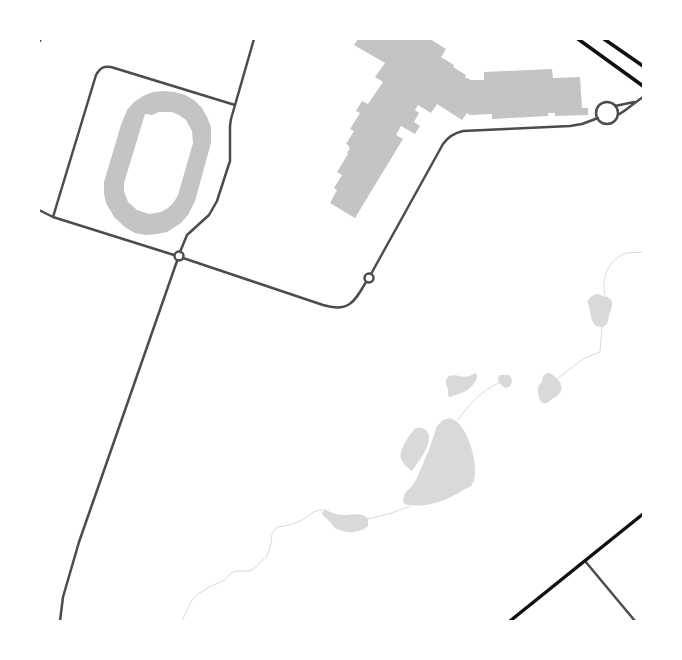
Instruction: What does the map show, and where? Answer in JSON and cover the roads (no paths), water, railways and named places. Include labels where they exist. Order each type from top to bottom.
[{"type":"main road","points":[[578,39],[643,86]]},
{"type":"main road","points":[[604,39],[643,66]]},
{"type":"main road","points":[[510,621],[643,514]]},
{"type":"street","points":[[174,255],[177,252],[180,252],[187,235],[208,215],[217,200],[228,167],[230,154],[230,126],[254,39]]},
{"type":"street","points":[[53,217],[96,76],[102,68],[106,66],[111,67],[235,105]]},
{"type":"street","points":[[635,102],[615,106],[609,103],[602,104],[597,112],[598,118],[603,123],[607,124],[614,122],[618,116],[643,97]]},
{"type":"street","points":[[615,106],[618,116]]},
{"type":"street","points":[[366,282],[369,283],[372,281],[373,277],[371,274],[440,150],[449,137],[457,132],[463,131],[578,125],[598,118]]},
{"type":"street","points":[[39,210],[53,217],[174,255],[177,261],[79,542],[63,597],[60,621]]},
{"type":"street","points":[[180,252],[183,258],[335,308],[341,308],[351,304],[366,282],[364,278],[366,275],[371,274]]},
{"type":"street","points":[[177,261],[180,261],[183,258]]},
{"type":"street","points":[[584,561],[635,621]]},
{"type":"waterway","points":[[605,296],[605,276],[607,270],[615,259],[627,253],[643,252]]},
{"type":"waterway","points":[[557,379],[583,359],[600,352],[602,327]]},
{"type":"waterway","points":[[457,421],[470,404],[481,394],[499,383]]},
{"type":"waterway","points":[[368,519],[392,513],[410,506]]},
{"type":"waterway","points":[[182,621],[192,600],[198,594],[225,580],[235,571],[249,571],[254,569],[267,556],[271,544],[272,534],[277,527],[286,526],[304,519],[315,512],[326,510]]}]
